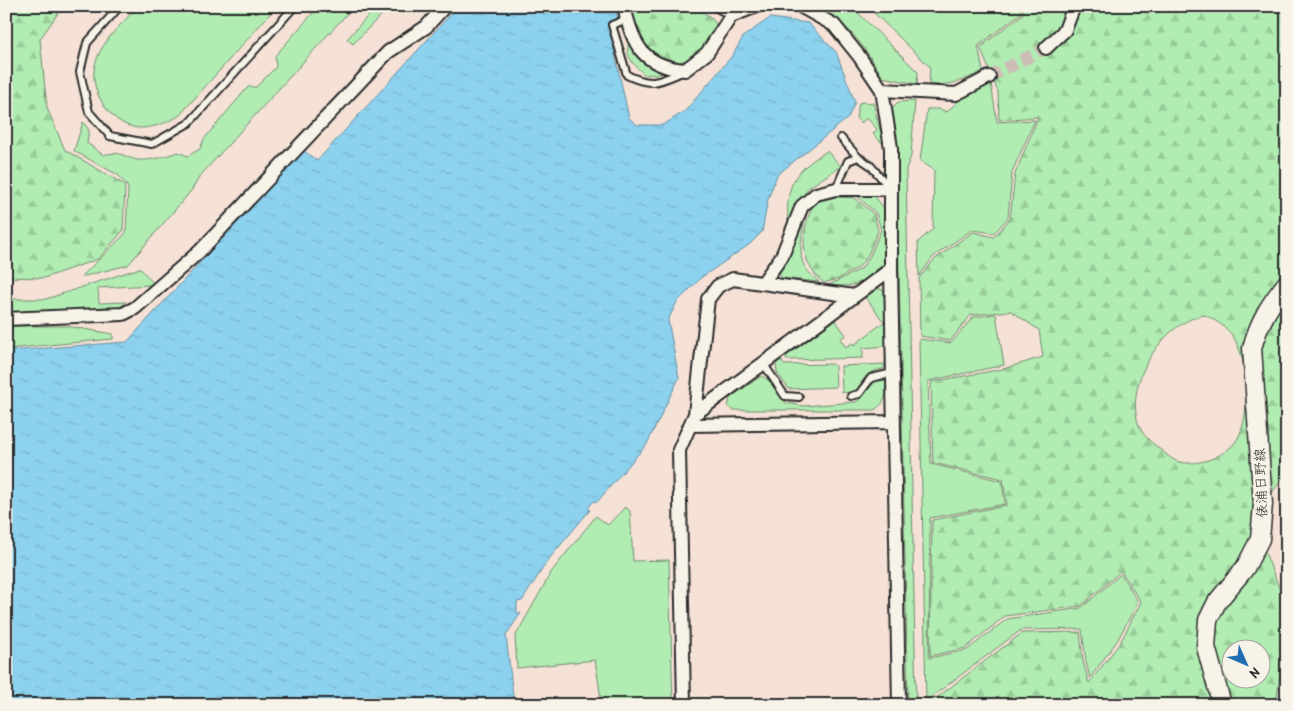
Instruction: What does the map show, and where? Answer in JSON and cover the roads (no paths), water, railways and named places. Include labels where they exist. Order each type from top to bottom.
[{"type":"main road","name":"俵浦日野線","points":[[1222,705],[1206,647],[1208,620],[1217,602],[1245,568],[1260,538],[1263,504],[1252,348],[1258,325],[1269,305],[1287,283]]},
{"type":"street","points":[[6,319],[123,314],[135,308],[200,251],[388,52],[426,27],[445,6]]},
{"type":"street","points":[[624,6],[629,28],[645,56],[665,68],[686,70],[707,53],[731,16],[757,6]]},
{"type":"street","points":[[800,6],[834,25],[859,56],[882,90],[891,148],[891,269],[899,705]]},
{"type":"street","points":[[1046,48],[1065,30],[1074,6]]},
{"type":"street","points":[[882,90],[956,94],[989,77]]},
{"type":"street","points":[[764,281],[782,256],[802,206],[816,194],[836,189],[891,189]]},
{"type":"street","points":[[693,420],[763,363],[891,269]]},
{"type":"street","points":[[684,705],[679,450],[693,420],[708,299],[718,286],[732,279],[764,281],[854,296]]},
{"type":"street","points":[[693,420],[894,422]]},
{"type":"lane","points":[[120,6],[87,43],[80,72],[89,112],[110,136],[152,144],[189,123],[295,6]]},
{"type":"lane","points":[[713,6],[731,16]]},
{"type":"lane","points":[[627,19],[612,25],[627,75],[643,83],[660,82],[686,70]]},
{"type":"lane","points":[[841,138],[858,157],[870,165],[891,189]]},
{"type":"lane","points":[[836,189],[848,161],[858,157]]},
{"type":"lane","points":[[763,363],[785,396],[799,397]]},
{"type":"lane","points":[[851,396],[859,394],[871,378],[893,373]]},
{"type":"water","points":[[458,6],[615,6],[618,20],[608,23],[629,118],[637,125],[663,125],[685,111],[732,56],[744,36],[770,18],[808,23],[836,52],[855,102],[848,118],[777,175],[768,199],[762,232],[750,244],[702,277],[677,302],[668,320],[679,378],[647,444],[597,502],[594,501],[588,508],[590,510],[548,560],[522,601],[517,602],[517,613],[521,613],[506,635],[514,705],[6,705],[6,351],[127,342],[303,150],[317,161]]},
{"type":"tunnel","points":[[989,77],[1046,48]]}]
